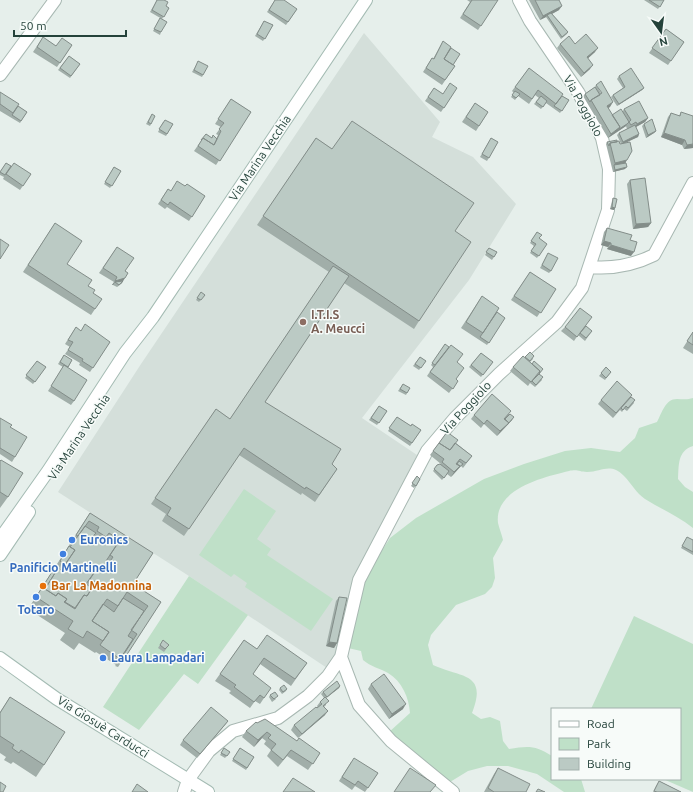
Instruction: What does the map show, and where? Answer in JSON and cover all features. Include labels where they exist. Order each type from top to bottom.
[{"type":"street","points":[[0,75],[55,0]]},
{"type":"street","name":"Via Marina Vecchia","points":[[0,539],[48,471],[125,353],[153,317],[366,0]]},
{"type":"street","name":"Via Poggiolo","points":[[184,792],[188,780],[209,751],[233,731],[278,718],[308,696],[328,676],[341,657],[359,580],[427,451],[455,418],[499,374],[557,322],[582,288],[608,210],[610,181],[602,138],[578,92],[530,21],[519,0]]},
{"type":"street","points":[[590,267],[620,267],[642,261],[654,255],[693,183]]},
{"type":"street","name":"Via Marina Vecchia","points":[[0,555],[132,357],[153,317]]},
{"type":"street","points":[[341,657],[359,705],[391,741],[453,792]]},
{"type":"street","name":"Via Giosuè Carducci","points":[[0,658],[57,699],[208,792]]},
{"type":"shaded area","name":"I.T.I.S A. Meucci","points":[[364,33],[440,122],[432,137],[473,157],[516,204],[469,280],[362,418],[417,455],[362,565],[330,670],[189,576],[58,492],[141,364]]},
{"type":"green space","points":[[693,398],[693,446],[684,451],[681,455],[678,479],[685,487],[693,492],[693,528],[645,499],[624,476],[614,469],[592,472],[572,470],[534,481],[512,493],[504,501],[499,511],[498,523],[503,540],[493,558],[495,578],[492,587],[485,594],[456,605],[431,635],[428,645],[433,665],[469,678],[474,683],[477,690],[472,713],[481,719],[490,717],[500,721],[503,741],[509,749],[531,747],[546,752],[551,755],[551,780],[581,780],[585,792],[564,792],[537,774],[508,766],[487,766],[468,771],[450,782],[388,733],[410,713],[408,702],[401,685],[393,676],[363,660],[361,651],[348,648],[361,590],[368,572],[390,538],[416,518],[484,479],[565,451],[591,448],[620,452],[635,438],[639,428],[657,422],[664,407],[670,401]]},
{"type":"green space","points":[[244,489],[276,511],[257,539],[271,549],[267,555],[333,599],[311,631],[245,587],[247,583],[234,574],[231,577],[199,555]]},
{"type":"green space","points":[[189,576],[248,615],[198,684],[184,674],[139,730],[103,707]]},
{"type":"green space","points":[[634,616],[693,644],[693,792],[665,780],[681,780],[681,708],[591,708]]},
{"type":"building","points":[[157,0],[164,0],[168,2],[166,6],[169,8],[164,17],[152,10]]},
{"type":"building","points":[[275,0],[284,0],[297,9],[288,22],[269,10]]},
{"type":"building","points":[[472,0],[498,0],[481,26],[463,14]]},
{"type":"building","points":[[535,0],[559,0],[562,6],[543,16]]},
{"type":"building","points":[[649,0],[664,0],[660,7]]},
{"type":"building","points":[[551,13],[568,32],[562,37],[547,15]]},
{"type":"building","points":[[160,18],[167,22],[161,32],[154,29]]},
{"type":"building","points":[[264,21],[273,25],[265,39],[257,34]]},
{"type":"building","points":[[666,29],[684,42],[671,61],[652,48]]},
{"type":"building","points":[[586,34],[598,48],[587,57],[593,65],[584,73],[560,44],[569,36],[575,44]]},
{"type":"building","points":[[43,37],[56,46],[62,38],[72,45],[60,63],[37,47]]},
{"type":"building","points":[[443,41],[451,47],[444,59],[455,66],[445,80],[426,68],[432,58],[434,59]]},
{"type":"building","points":[[451,48],[460,54],[453,65],[444,59]]},
{"type":"building","points":[[69,56],[80,64],[71,76],[60,68]]},
{"type":"building","points":[[198,61],[208,66],[203,75],[194,70]]},
{"type":"building","points":[[529,68],[563,94],[556,104],[538,90],[532,99],[515,87]]},
{"type":"building","points":[[631,68],[644,88],[619,104],[613,95],[625,87],[619,76]]},
{"type":"building","points":[[601,81],[613,102],[607,106],[620,127],[611,134],[591,100],[602,93],[596,85]]},
{"type":"building","points":[[450,83],[457,88],[444,108],[428,97],[434,88],[443,94]]},
{"type":"building","points":[[595,87],[600,95],[590,102],[585,94]]},
{"type":"building","points":[[515,91],[520,94],[516,98],[512,95]]},
{"type":"building","points":[[0,92],[19,104],[13,113],[0,104]]},
{"type":"building","points":[[541,96],[547,101],[543,107],[536,102]]},
{"type":"building","points":[[562,96],[569,100],[562,111],[554,106]]},
{"type":"building","points":[[231,99],[251,112],[220,161],[198,146],[203,138],[214,145],[221,131],[219,129],[224,123],[218,119]]},
{"type":"building","points":[[639,101],[648,118],[637,124],[636,122],[631,125],[629,122],[631,120],[624,109]]},
{"type":"building","points":[[475,103],[488,112],[479,126],[466,117]]},
{"type":"building","points":[[18,106],[27,112],[21,121],[12,115]]},
{"type":"building","points":[[621,109],[629,122],[619,129],[620,127],[612,115]]},
{"type":"building","points":[[681,112],[693,116],[693,144],[687,145],[685,140],[664,133],[671,113],[680,116]]},
{"type":"building","points":[[152,114],[155,116],[151,124],[148,122]]},
{"type":"building","points":[[652,119],[656,131],[648,135],[644,124]]},
{"type":"building","points":[[165,120],[173,124],[167,134],[159,129]]},
{"type":"building","points":[[352,121],[474,203],[455,231],[471,242],[419,321],[263,216],[316,138],[332,149]]},
{"type":"building","points":[[635,125],[639,134],[623,142],[619,133]]},
{"type":"building","points":[[206,134],[212,138],[213,135],[217,139],[214,145],[203,138],[201,140]]},
{"type":"building","points":[[491,138],[498,142],[489,158],[482,154]]},
{"type":"building","points":[[617,140],[617,142],[610,143],[609,146],[607,142]]},
{"type":"building","points":[[619,141],[620,144],[630,142],[632,151],[627,160],[615,163],[610,143]]},
{"type":"building","points":[[6,163],[11,166],[5,175],[0,172]]},
{"type":"building","points":[[14,163],[31,174],[23,186],[6,174]]},
{"type":"building","points":[[626,163],[627,167],[615,170],[614,165]]},
{"type":"building","points":[[114,167],[121,171],[112,186],[105,182]]},
{"type":"building","points":[[645,178],[651,223],[636,224],[630,180]]},
{"type":"building","points":[[177,181],[185,186],[187,184],[205,196],[192,217],[170,202],[168,205],[161,200],[168,189],[171,191]]},
{"type":"building","points":[[613,198],[617,199],[615,208],[612,207]]},
{"type":"building","points":[[55,223],[82,241],[67,264],[92,280],[88,286],[95,290],[93,293],[102,299],[95,309],[28,265]]},
{"type":"building","points":[[607,228],[632,235],[630,240],[637,242],[634,252],[611,245],[611,243],[604,241]]},
{"type":"building","points":[[537,232],[542,235],[539,238],[547,244],[539,256],[531,251],[536,244],[531,241]]},
{"type":"building","points":[[0,239],[9,245],[0,259]]},
{"type":"building","points":[[117,247],[134,258],[125,271],[128,273],[125,278],[115,281],[117,277],[103,268]]},
{"type":"building","points":[[489,248],[497,252],[494,257],[486,252]]},
{"type":"building","points":[[548,253],[558,258],[551,271],[542,265]]},
{"type":"building","points":[[333,266],[349,276],[265,402],[341,449],[332,464],[337,469],[319,495],[306,487],[305,489],[244,448],[189,529],[167,515],[171,508],[155,498],[216,409],[230,419]]},
{"type":"building","points":[[530,272],[556,289],[541,313],[514,296]]},
{"type":"building","points":[[123,281],[119,285],[115,282]]},
{"type":"building","points":[[201,292],[205,295],[201,300],[197,298]]},
{"type":"building","points":[[482,296],[499,308],[483,333],[466,322]]},
{"type":"building","points":[[580,308],[592,317],[577,337],[565,327]]},
{"type":"building","points":[[497,312],[505,318],[489,343],[480,337]]},
{"type":"building","points":[[85,324],[110,342],[93,368],[82,361],[83,359],[68,350],[73,342],[68,340],[76,327],[81,331]]},
{"type":"building","points":[[586,326],[592,331],[586,338],[580,333]]},
{"type":"building","points":[[693,332],[693,345],[687,341]]},
{"type":"building","points":[[445,344],[449,347],[435,365],[432,363]]},
{"type":"building","points":[[451,345],[463,354],[457,362],[464,368],[456,379],[458,381],[453,389],[430,372]]},
{"type":"building","points":[[530,352],[534,356],[530,361],[525,357]]},
{"type":"building","points":[[481,353],[493,362],[483,375],[471,365]]},
{"type":"building","points":[[64,355],[72,360],[68,367],[60,362]]},
{"type":"building","points":[[523,356],[540,371],[531,382],[513,367]]},
{"type":"building","points":[[420,357],[426,361],[421,368],[415,364]]},
{"type":"building","points":[[37,361],[46,367],[35,382],[26,375]]},
{"type":"building","points":[[534,361],[543,369],[539,374],[540,371],[532,364]]},
{"type":"building","points":[[64,365],[87,380],[74,401],[51,386]]},
{"type":"building","points":[[606,367],[611,372],[606,378],[601,373]]},
{"type":"building","points":[[539,374],[543,377],[536,385],[532,381]]},
{"type":"building","points":[[617,381],[632,395],[616,413],[601,400]]},
{"type":"building","points":[[403,384],[410,388],[407,393],[400,389]]},
{"type":"building","points":[[492,394],[511,411],[504,419],[509,423],[500,431],[487,420],[484,424],[474,415]]},
{"type":"building","points":[[631,397],[635,400],[628,408],[626,406],[623,410],[621,408]]},
{"type":"building","points":[[379,406],[387,411],[379,423],[371,418]]},
{"type":"building","points":[[510,414],[514,417],[509,423],[505,419]]},
{"type":"building","points":[[397,417],[411,426],[412,424],[421,430],[412,443],[389,428]]},
{"type":"building","points":[[0,418],[12,425],[10,427],[27,437],[15,457],[0,448]]},
{"type":"building","points":[[447,432],[458,440],[450,450],[439,443]]},
{"type":"building","points":[[439,443],[450,450],[455,443],[472,456],[466,463],[460,459],[456,464],[460,466],[454,472],[442,462],[444,459],[433,451]]},
{"type":"building","points":[[1,460],[23,473],[8,497],[0,492]]},
{"type":"building","points":[[459,461],[463,464],[458,468],[460,466],[457,464]]},
{"type":"building","points":[[440,464],[449,471],[444,478],[434,469]]},
{"type":"building","points":[[417,476],[420,479],[416,486],[412,483]]},
{"type":"building","points":[[90,513],[153,553],[133,584],[161,602],[126,656],[124,654],[137,634],[131,630],[148,606],[127,592],[118,606],[107,599],[92,621],[109,632],[103,641],[87,631],[83,638],[68,629],[73,621],[36,597],[52,572],[55,573],[45,589],[56,596],[58,593],[67,599],[64,602],[75,609],[84,595],[87,596],[96,582],[90,579],[98,567],[104,570],[113,557],[110,555],[120,540],[109,533],[106,537],[97,531],[99,527],[89,521],[78,536],[76,535]]},
{"type":"building","points":[[85,526],[96,533],[93,536],[102,542],[105,538],[116,546],[106,561],[109,562],[104,570],[98,567],[86,584],[92,588],[87,596],[84,595],[75,608],[65,602],[67,599],[58,593],[56,596],[45,589],[55,573],[53,572],[56,566],[61,570],[75,550],[70,547]]},
{"type":"building","points":[[687,537],[693,540],[693,552],[682,546]]},
{"type":"building","points":[[69,546],[75,550],[65,565],[60,561]]},
{"type":"building","points":[[339,597],[347,598],[337,643],[329,642]]},
{"type":"building","points":[[123,598],[144,611],[128,636],[133,639],[120,659],[100,645],[109,632],[92,621],[103,604],[114,612]]},
{"type":"building","points":[[267,635],[307,663],[295,679],[264,658],[253,674],[271,688],[264,698],[260,695],[254,702],[234,687],[236,685],[220,674],[244,640],[257,649]]},
{"type":"building","points":[[163,640],[169,645],[165,649],[160,645]]},
{"type":"building","points":[[384,674],[406,704],[392,714],[371,684]]},
{"type":"building","points":[[337,681],[340,686],[327,697],[323,692]]},
{"type":"building","points":[[284,685],[287,689],[283,692],[280,688]]},
{"type":"building","points":[[275,692],[278,696],[274,699],[270,695]]},
{"type":"building","points":[[10,697],[65,732],[44,765],[21,750],[19,753],[12,748],[14,745],[0,736],[0,713]]},
{"type":"building","points":[[325,697],[329,701],[323,706],[328,711],[302,734],[294,725],[322,704],[320,702]]},
{"type":"building","points":[[211,707],[228,721],[200,754],[183,740]]},
{"type":"building","points":[[265,719],[297,741],[299,738],[320,753],[313,764],[291,750],[283,760],[271,750],[276,744],[268,738],[271,735],[267,732],[258,740],[246,731],[256,722],[257,723]]},
{"type":"building","points":[[224,748],[230,752],[227,756],[221,753]]},
{"type":"building","points":[[240,748],[254,757],[247,768],[233,759]]},
{"type":"building","points":[[354,758],[378,773],[368,788],[358,781],[355,785],[342,777]]},
{"type":"building","points":[[410,768],[436,785],[430,792],[394,792]]},
{"type":"building","points":[[498,768],[530,784],[526,792],[494,792],[488,788]]},
{"type":"building","points":[[293,778],[315,792],[283,792]]},
{"type":"building","points":[[659,781],[681,792],[654,791]]},
{"type":"building","points":[[0,782],[6,786],[3,792],[0,792]]},
{"type":"building","points":[[137,784],[148,792],[132,792]]},
{"type":"building","points":[[538,789],[545,792],[536,792]]},
{"type":"place","name":"I.T.I.S A. Meucci","points":[[303,322]]},
{"type":"place","name":"Euronics","points":[[72,540]]},
{"type":"place","name":"Panificio Martinelli","points":[[63,554]]},
{"type":"place","name":"Bar La Madonnina","points":[[43,586]]},
{"type":"place","name":"Totaro","points":[[36,597]]},
{"type":"place","name":"Laura Lampadari","points":[[103,658]]}]
